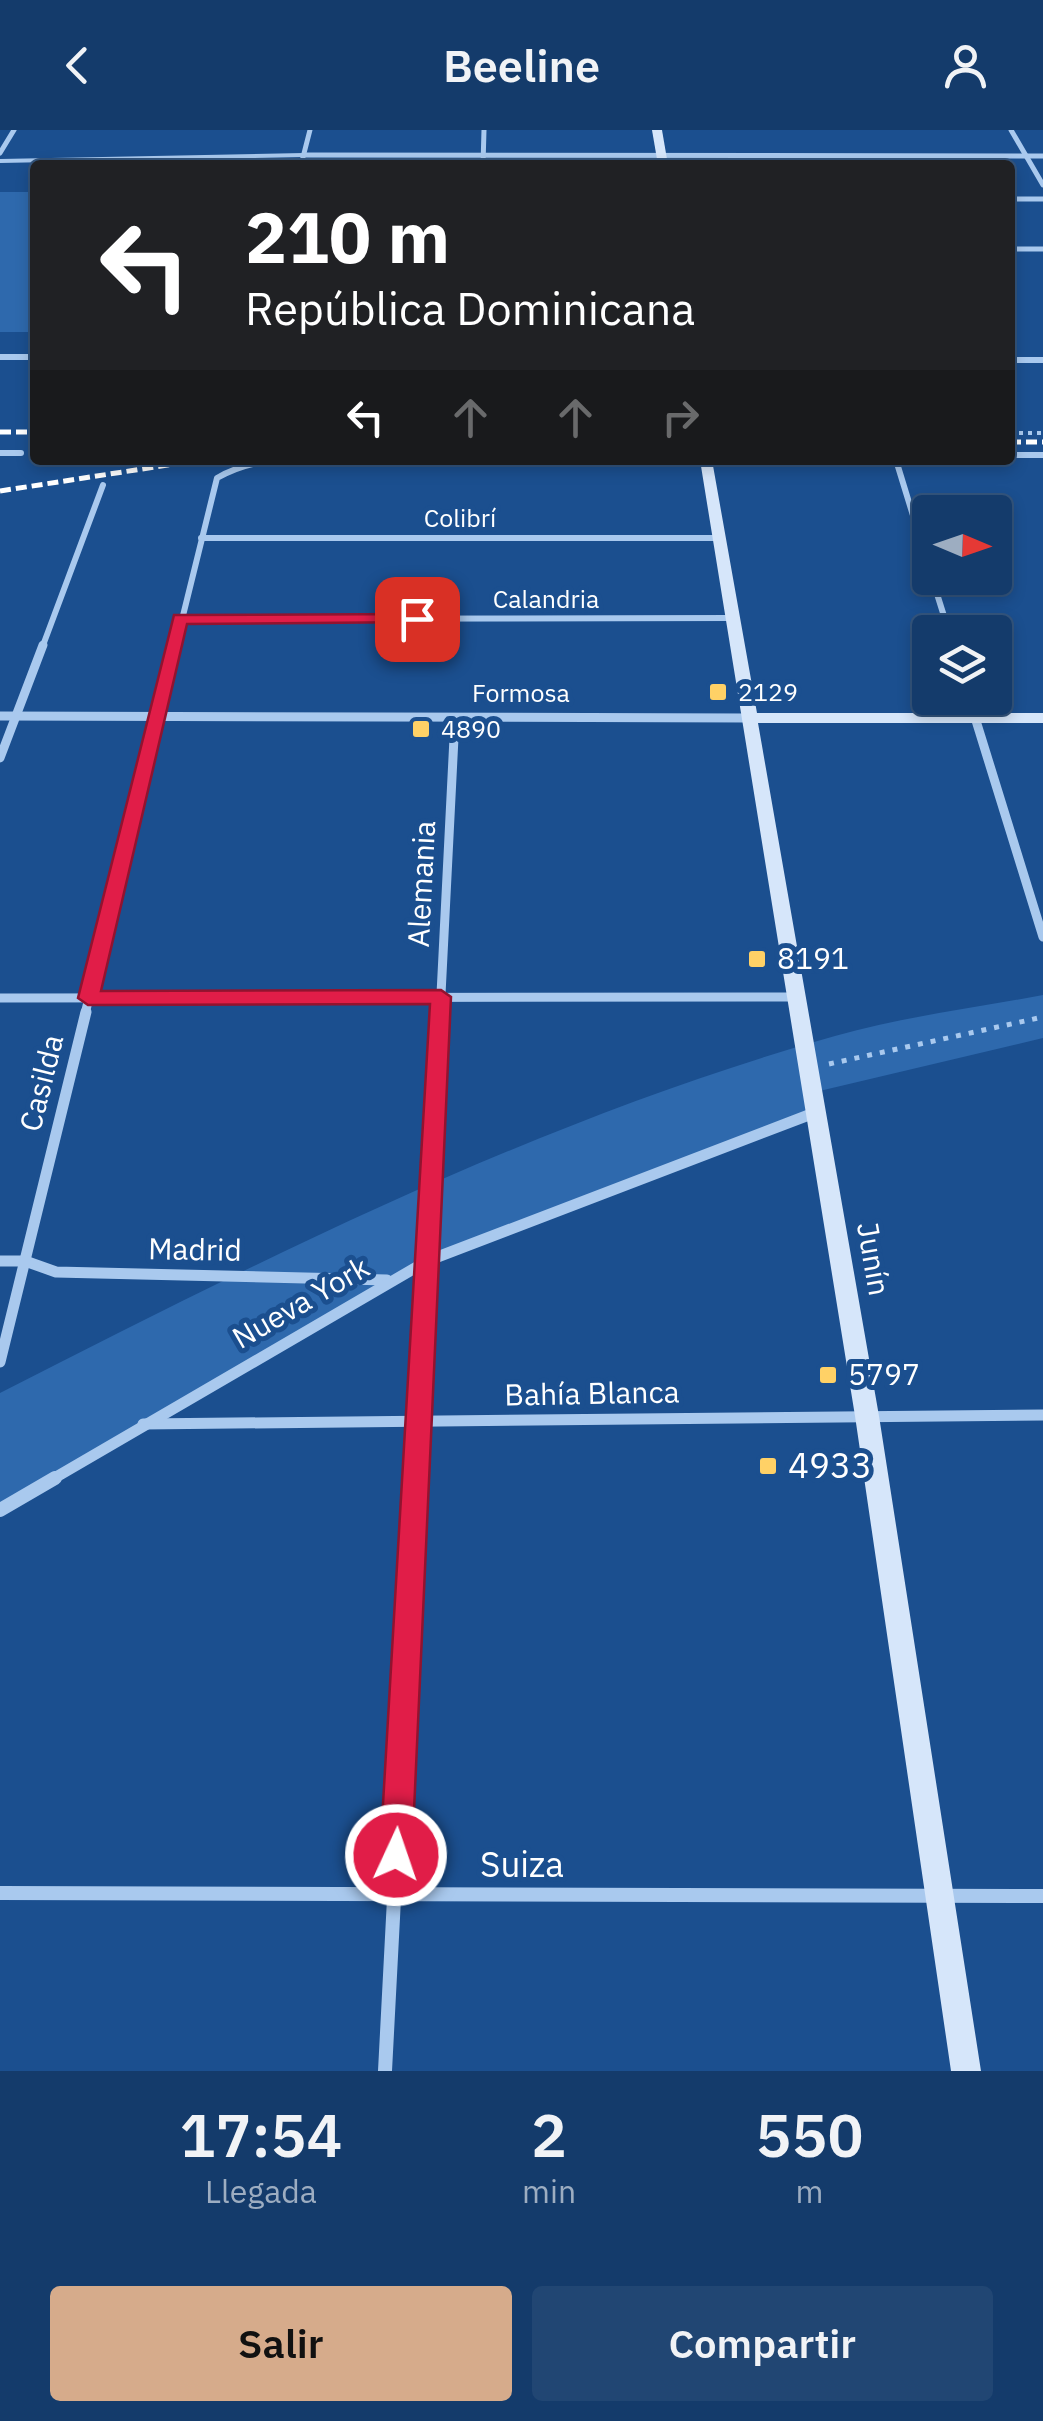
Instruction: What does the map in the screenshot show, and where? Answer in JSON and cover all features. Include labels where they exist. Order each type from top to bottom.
[{"type":"main road","points":[[657,130],[662,160]]},
{"type":"main road","name":"Junín","points":[[707,465],[793,997],[867,1416],[966,2071]]},
{"type":"main road","name":"Formosa","points":[[748,718],[1043,718]]},
{"type":"street","points":[[0,153],[14,130]]},
{"type":"street","points":[[302,160],[310,130]]},
{"type":"street","points":[[483,160],[484,130]]},
{"type":"street","points":[[1011,130],[1043,185]]},
{"type":"street","points":[[304,155],[662,160],[1043,156]]},
{"type":"street","points":[[1015,199],[1043,199]]},
{"type":"street","points":[[1015,249],[1043,249]]},
{"type":"street","points":[[0,357],[30,357]]},
{"type":"street","points":[[1015,360],[1043,360]]},
{"type":"street","points":[[0,452],[21,453]]},
{"type":"street","points":[[1015,455],[1043,455]]},
{"type":"street","name":"Casilda","points":[[0,1362],[155,715],[217,478],[226,470],[247,465]]},
{"type":"street","points":[[898,465],[912,512]]},
{"type":"street","points":[[0,758],[103,484]]},
{"type":"street","name":"Colibrí","points":[[201,538],[719,538]]},
{"type":"street","name":"Calandria","points":[[180,619],[732,618]]},
{"type":"street","points":[[974,715],[1043,937]]},
{"type":"street","name":"Formosa","points":[[0,716],[748,718]]},
{"type":"street","name":"Alemania","points":[[385,2071],[455,718]]},
{"type":"street","points":[[0,998],[793,997]]},
{"type":"street","name":"Nueva York","points":[[0,1510],[427,1261],[814,1113]]},
{"type":"street","name":"Madrid","points":[[0,1261],[25,1261],[56,1272],[391,1280]]},
{"type":"street","name":"Bahía Blanca","points":[[142,1424],[1043,1414]]},
{"type":"street","name":"Suiza","points":[[0,1893],[1043,1896]]},
{"type":"lane","points":[[51,160],[304,155]]},
{"type":"lane","points":[[0,161],[30,160]]},
{"type":"path","points":[[1015,433],[1043,433]]},
{"type":"path","points":[[806,1069],[1043,1018]]},
{"type":"shaded area","points":[[0,192],[30,192],[30,332],[0,332]]},
{"type":"shaded area","points":[[1043,995],[1043,1038],[811,1093],[814,1113],[427,1261],[0,1510],[0,1393],[203,1291],[409,1194],[619,1107],[860,1029]]},
{"type":"railway","points":[[0,432],[30,432]]},
{"type":"railway","points":[[1015,442],[1043,442]]},
{"type":"railway","points":[[0,491],[168,465]]},
{"type":"place","name":"2129","points":[[718,692]]},
{"type":"place","name":"4890","points":[[421,729]]},
{"type":"place","name":"8191","points":[[757,959]]},
{"type":"place","name":"5797","points":[[828,1375]]},
{"type":"place","name":"4933","points":[[768,1466]]},
{"type":"route","points":[[396,1855],[441,997],[88,998],[180,619],[417,619]]}]
